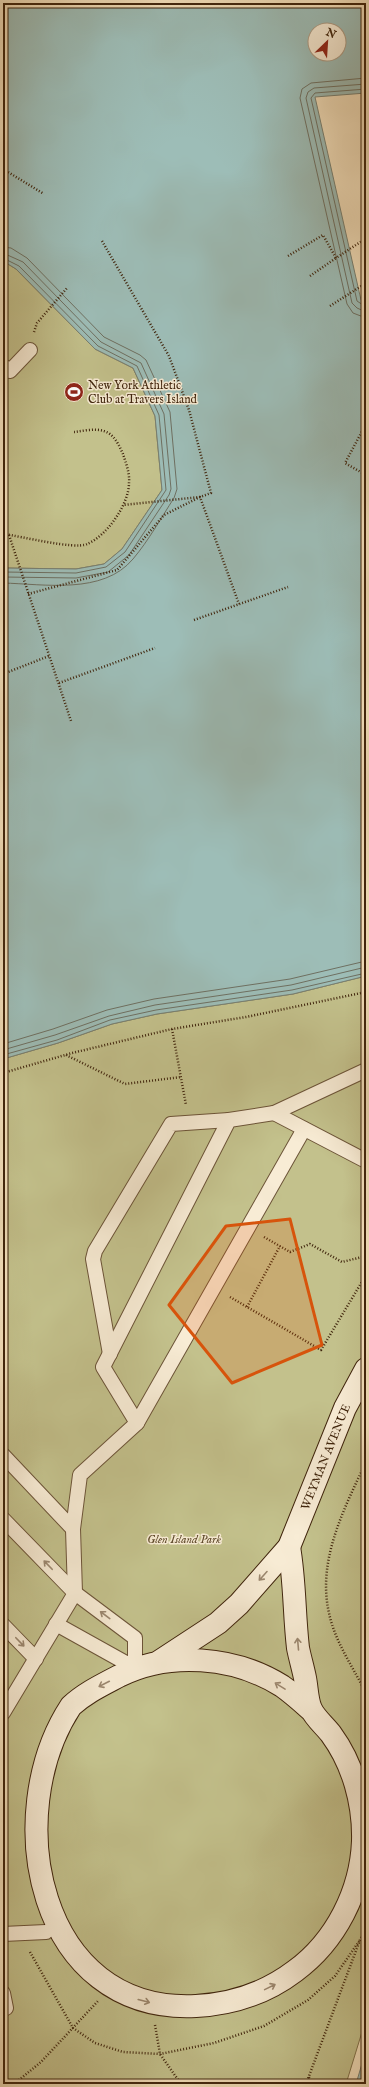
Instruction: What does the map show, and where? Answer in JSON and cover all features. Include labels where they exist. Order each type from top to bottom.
[{"type":"street","name":"WEYMAN AVENUE","points":[[290,1547],[345,1408],[366,1369]]},
{"type":"street","points":[[157,1662],[218,1623],[239,1604],[290,1547]]},
{"type":"street","points":[[290,1547],[295,1577],[299,1651],[311,1710]]},
{"type":"street","points":[[18,1804],[26,1774],[38,1746],[55,1723],[71,1706],[89,1691],[135,1668],[157,1662],[182,1660],[209,1661],[233,1665],[256,1673],[281,1686],[311,1710],[332,1734],[345,1757],[354,1779],[362,1815],[363,1842],[360,1870],[350,1901],[330,1936],[304,1964],[282,1981],[249,1997],[216,2005],[179,2007],[150,2003],[110,1988],[77,1966],[46,1932],[35,1913],[24,1886]]},
{"type":"lane","points":[[3,366],[10,371],[30,350]]},
{"type":"lane","points":[[110,1354],[93,1259],[95,1251],[171,1124],[229,1120],[274,1114],[366,1070]]},
{"type":"lane","points":[[274,1114],[366,1161]]},
{"type":"lane","points":[[137,1423],[104,1366],[229,1120]]},
{"type":"lane","points":[[3,1713],[75,1592],[73,1529],[80,1475],[137,1423],[304,1129]]},
{"type":"lane","points":[[3,1455],[73,1529]]},
{"type":"lane","points":[[3,1519],[75,1592],[135,1638],[135,1668],[56,1624]]},
{"type":"lane","points":[[3,1625],[36,1659]]},
{"type":"lane","points":[[3,1934],[46,1932]]},
{"type":"lane","points":[[3,1993],[6,2008],[3,2010]]},
{"type":"path","points":[[3,169],[44,194]]},
{"type":"path","points":[[288,256],[322,235],[336,258]]},
{"type":"path","points":[[310,276],[365,239]]},
{"type":"path","points":[[28,594],[117,570],[164,515],[211,493],[189,410],[169,356],[102,241]]},
{"type":"path","points":[[330,306],[363,285],[366,288]]},
{"type":"path","points":[[37,323],[67,288]]},
{"type":"path","points":[[366,424],[345,463],[366,475]]},
{"type":"path","points":[[3,534],[72,546],[87,544],[114,521],[123,505],[130,484],[126,464],[119,444],[111,435],[104,431],[96,430],[74,432]]},
{"type":"path","points":[[123,505],[200,497]]},
{"type":"path","points":[[200,497],[239,604]]},
{"type":"path","points":[[8,535],[71,720]]},
{"type":"path","points":[[194,620],[288,587]]},
{"type":"path","points":[[59,683],[155,648]]},
{"type":"path","points":[[3,674],[49,656]]},
{"type":"path","points":[[3,1073],[66,1055],[172,1029],[246,1017],[366,992]]},
{"type":"path","points":[[172,1029],[190,1123]]},
{"type":"path","points":[[66,1055],[126,1084],[181,1077]]},
{"type":"path","points":[[248,1227],[290,1252],[310,1244],[342,1262],[362,1258],[366,1260]]},
{"type":"path","points":[[247,1307],[280,1246]]},
{"type":"path","points":[[214,1287],[321,1350],[366,1275]]},
{"type":"path","points":[[366,1462],[332,1539],[326,1574],[329,1613],[339,1642],[366,1693]]},
{"type":"path","points":[[306,2084],[360,1940],[366,1930]]},
{"type":"path","points":[[14,2084],[42,2062],[110,1988]]},
{"type":"path","points":[[150,2003],[160,2054],[180,2084]]},
{"type":"path","points":[[309,2076],[310,2084]]},
{"type":"path","points":[[3,2079],[4,2084]]},
{"type":"highlighted area","points":[[290,1219],[322,1345],[232,1383],[169,1305],[226,1226]]},
{"type":"green space","name":"New York Athletic Club at Travers Island","points":[[3,261],[16,269],[95,349],[133,368],[155,416],[162,490],[122,549],[104,564],[76,569],[3,568]]},
{"type":"green space","name":"Glen Island Park","points":[[366,976],[366,2019],[346,2084],[3,2084],[3,1059],[58,1043],[112,1024],[157,1014],[293,994]]},
{"type":"water","points":[[3,3],[366,3],[366,93],[315,97],[361,300],[366,304],[366,976],[293,994],[157,1014],[112,1024],[58,1043],[3,1059],[3,568],[76,569],[104,564],[122,549],[162,490],[155,416],[133,368],[95,349],[16,269],[3,261]]},
{"type":"water","points":[[366,2050],[366,2084],[356,2084]]},
{"type":"place","name":"New York Athletic Club at Travers Island","points":[[74,392]]}]
